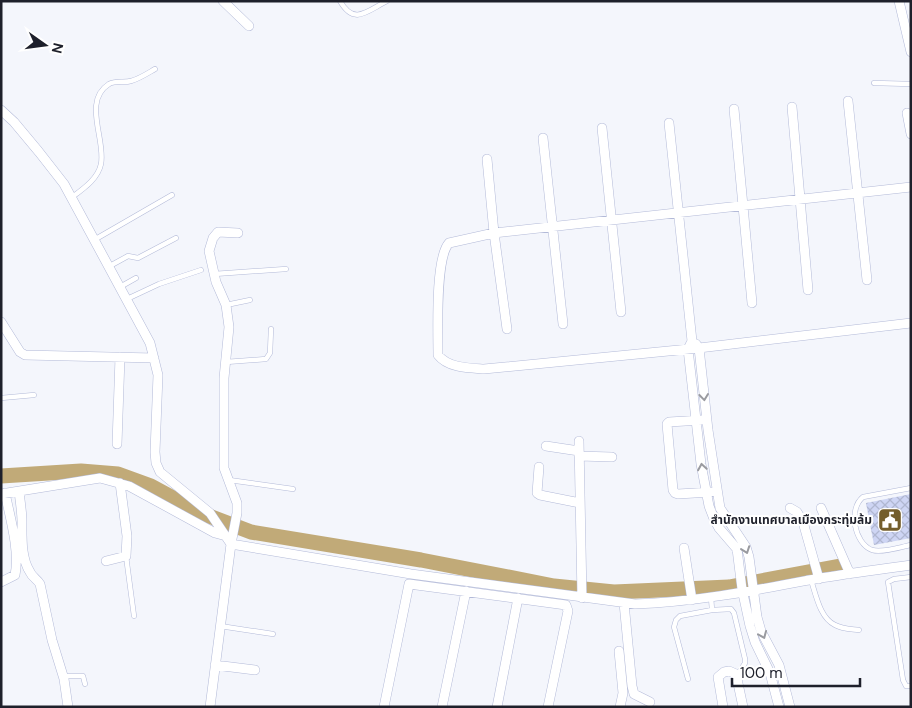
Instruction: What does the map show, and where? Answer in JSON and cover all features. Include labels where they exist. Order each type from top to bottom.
[{"type":"street","points":[[223,1],[249,26]]},
{"type":"street","points":[[899,1],[907,19],[911,52]]},
{"type":"street","points":[[848,101],[867,280]]},
{"type":"street","points":[[792,107],[808,290]]},
{"type":"street","points":[[1,110],[14,122],[64,184],[144,330],[158,375],[156,463],[160,472],[199,502],[210,513],[227,533],[231,544],[210,707]]},
{"type":"street","points":[[734,110],[752,303]]},
{"type":"street","points":[[907,113],[911,134]]},
{"type":"street","points":[[670,123],[692,341],[688,350],[706,492],[714,519],[737,549],[742,591],[750,626],[755,642],[770,672],[779,707]]},
{"type":"street","points":[[602,128],[621,312]]},
{"type":"street","points":[[543,138],[563,324]]},
{"type":"street","points":[[487,160],[494,233],[507,329]]},
{"type":"street","points":[[911,187],[494,233],[449,243],[446,246],[442,259],[439,287],[438,355],[445,362],[455,366],[484,370],[688,350],[911,324]]},
{"type":"street","points":[[227,533],[236,521],[237,504],[224,468],[224,378],[229,327],[226,305],[214,274],[209,251],[213,238],[220,232],[238,233]]},
{"type":"street","points":[[1,322],[20,352],[26,355],[154,358]]},
{"type":"street","points":[[692,341],[699,348],[717,490],[723,514],[746,547],[757,617],[761,631],[779,665],[790,707]]},
{"type":"street","points":[[117,444],[120,357]]},
{"type":"street","points":[[707,419],[669,422],[667,424],[673,490],[675,494],[717,490]]},
{"type":"street","points":[[578,441],[582,596]]},
{"type":"street","points":[[546,446],[612,457]]},
{"type":"street","points":[[539,467],[537,493],[580,503]]},
{"type":"street","points":[[1,582],[15,575],[16,569],[13,534],[3,494],[100,478],[120,483],[163,503],[216,533],[227,533]]},
{"type":"street","points":[[106,561],[126,556],[127,536],[120,483]]},
{"type":"street","points":[[19,491],[22,521],[21,537],[26,561],[30,574],[40,584],[52,640],[63,676],[68,707]]},
{"type":"street","points":[[790,508],[797,512],[803,522],[815,574]]},
{"type":"street","points":[[821,508],[850,574]]},
{"type":"street","points":[[231,544],[411,574],[624,603],[661,604],[691,592],[711,597],[815,574],[850,574],[911,565]]},
{"type":"street","points":[[684,548],[691,592]]},
{"type":"street","points":[[384,707],[409,584],[566,605],[548,707]]},
{"type":"street","points":[[442,707],[466,591]]},
{"type":"street","points":[[497,707],[518,598]]},
{"type":"street","points":[[624,603],[634,694],[650,702]]},
{"type":"street","points":[[619,651],[623,693],[620,707]]},
{"type":"street","points":[[215,665],[254,670]]},
{"type":"street","points":[[723,707],[718,677],[729,670],[737,676],[743,707]]},
{"type":"lane","points":[[340,1],[347,13],[360,15],[387,1]]},
{"type":"lane","points":[[71,198],[95,177],[101,165],[102,149],[95,111],[97,101],[104,88],[110,83],[131,81],[156,69]]},
{"type":"lane","points":[[874,83],[911,84]]},
{"type":"lane","points":[[94,240],[172,195]]},
{"type":"lane","points":[[108,267],[128,256],[138,258],[176,238]]},
{"type":"lane","points":[[214,274],[286,269]]},
{"type":"lane","points":[[127,299],[159,284],[200,270]]},
{"type":"lane","points":[[120,287],[136,278]]},
{"type":"lane","points":[[226,305],[250,300]]},
{"type":"lane","points":[[226,362],[266,359],[270,353],[272,329]]},
{"type":"lane","points":[[1,398],[34,395]]},
{"type":"lane","points":[[229,480],[293,489]]},
{"type":"lane","points":[[911,488],[863,497],[859,500],[855,510],[858,537],[870,549],[881,550],[911,545]]},
{"type":"lane","points":[[126,556],[134,616]]},
{"type":"lane","points":[[815,574],[823,614],[828,621],[836,626],[859,630]]},
{"type":"lane","points":[[911,577],[894,579],[888,582],[888,589],[903,680],[906,686],[911,686]]},
{"type":"lane","points":[[711,597],[712,610]]},
{"type":"lane","points":[[688,680],[674,627],[676,620],[680,616],[712,610],[731,609],[734,613],[745,659],[745,663],[737,676]]},
{"type":"lane","points":[[220,626],[273,634]]},
{"type":"lane","points":[[63,676],[83,676],[85,684]]},
{"type":"building","name":"สำนักงานเทศบาลเมืองกระทุ่มล้ม","points":[[911,494],[911,538],[874,545],[866,503]]},
{"type":"waterway","points":[[1,476],[81,471],[118,474],[151,486],[201,513],[251,532],[421,560],[554,586],[614,592],[729,587],[840,566]]},
{"type":"place","name":"สำนักงานเทศบาลเมืองกระทุ่มล้ม","points":[[890,520]]}]
